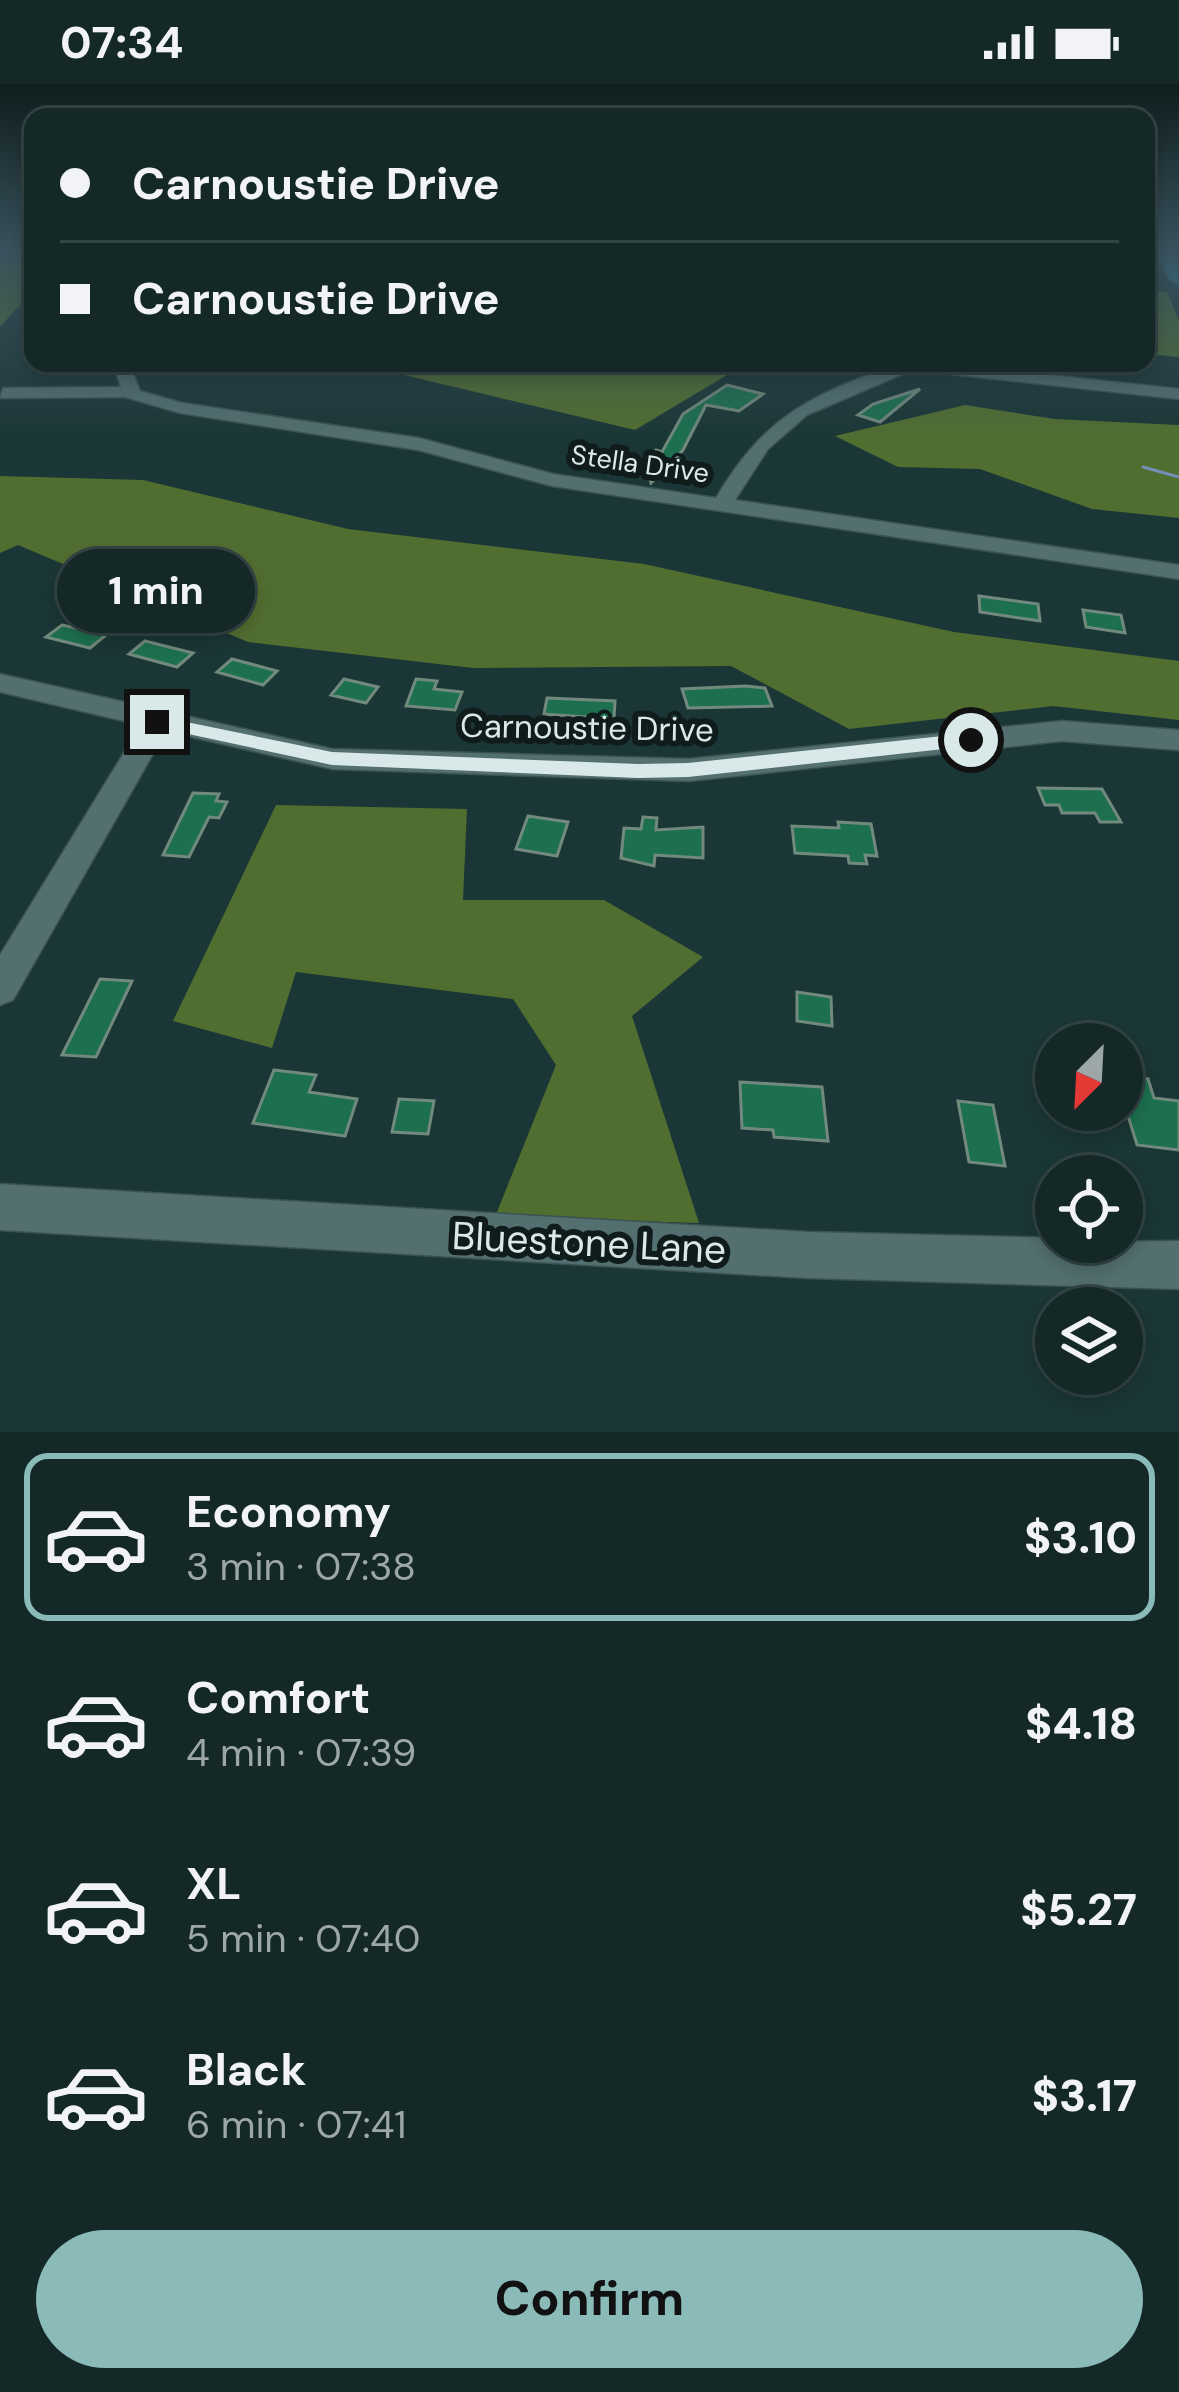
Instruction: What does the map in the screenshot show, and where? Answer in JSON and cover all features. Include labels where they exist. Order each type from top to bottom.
[{"type":"street","points":[[123,372],[128,392]]},
{"type":"street","points":[[723,503],[740,471],[778,422],[892,372]]},
{"type":"street","points":[[983,372],[1179,394]]},
{"type":"street","name":"Stella Drive","points":[[3,393],[128,392],[180,408],[418,443],[552,480],[1179,572]]},
{"type":"street","name":"Carnoustie Drive","points":[[0,683],[332,759],[688,770],[1062,731],[1179,740]]},
{"type":"street","points":[[0,988],[157,722]]},
{"type":"street","name":"Bluestone Lane","points":[[0,1207],[808,1255],[1179,1264]]},
{"type":"green space","points":[[1155,315],[1176,315],[1179,357],[1155,355]]},
{"type":"green space","points":[[392,372],[732,372],[635,430]]},
{"type":"green space","points":[[965,405],[1055,419],[1179,425],[1179,518],[1092,509],[980,469],[898,467],[835,436]]},
{"type":"green space","points":[[0,476],[143,480],[348,529],[644,564],[954,632],[1179,661],[1179,720],[1053,706],[849,729],[731,666],[473,668],[248,642],[18,545],[0,553]]},
{"type":"green space","points":[[276,805],[467,809],[463,900],[604,900],[703,957],[632,1016],[699,1223],[495,1217],[556,1065],[513,999],[296,972],[272,1048],[173,1021]]},
{"type":"building","points":[[727,385],[763,394],[739,411],[706,405],[683,450],[651,483],[649,477],[636,474],[656,450],[662,452],[683,414]]},
{"type":"building","points":[[920,389],[880,422],[858,415],[873,404]]},
{"type":"building","points":[[979,596],[1038,604],[1040,621],[980,612]]},
{"type":"building","points":[[1083,610],[1121,615],[1125,633],[1086,627]]},
{"type":"building","points":[[62,625],[106,635],[90,648],[46,637]]},
{"type":"building","points":[[145,641],[193,653],[177,667],[129,654]]},
{"type":"building","points":[[232,659],[277,671],[263,685],[217,672]]},
{"type":"building","points":[[344,679],[378,687],[366,703],[331,695]]},
{"type":"building","points":[[416,679],[437,681],[434,689],[462,692],[455,710],[406,706]]},
{"type":"building","points":[[765,688],[772,706],[688,708],[682,689]]},
{"type":"building","points":[[547,698],[615,701],[614,719],[544,714]]},
{"type":"building","points":[[1038,788],[1102,789],[1121,822],[1100,822],[1095,813],[1062,813],[1059,805],[1045,805]]},
{"type":"building","points":[[193,793],[219,794],[216,801],[227,802],[219,818],[209,817],[189,857],[163,855]]},
{"type":"building","points":[[528,816],[568,822],[557,856],[516,849]]},
{"type":"building","points":[[643,817],[657,818],[656,830],[703,827],[703,858],[655,855],[654,866],[621,858],[624,828],[641,829]]},
{"type":"building","points":[[838,822],[871,824],[877,856],[865,855],[867,864],[849,863],[848,856],[795,853],[792,826],[839,828]]},
{"type":"building","points":[[100,979],[132,981],[96,1057],[62,1055]]},
{"type":"building","points":[[797,992],[831,997],[832,1026],[797,1021]]},
{"type":"building","points":[[274,1070],[316,1075],[309,1092],[357,1099],[345,1136],[253,1123]]},
{"type":"building","points":[[1143,1078],[1148,1079],[1154,1098],[1179,1101],[1179,1150],[1137,1145],[1133,1131],[1143,1131]]},
{"type":"building","points":[[740,1082],[822,1087],[828,1141],[774,1137],[773,1130],[742,1128]]},
{"type":"building","points":[[399,1099],[434,1101],[428,1134],[392,1132]]},
{"type":"building","points":[[958,1101],[993,1105],[1005,1166],[969,1162]]},
{"type":"waterway","points":[[1143,467],[1179,477]]},
{"type":"route","points":[[157,722],[332,759],[638,771],[688,770],[971,740]]}]
